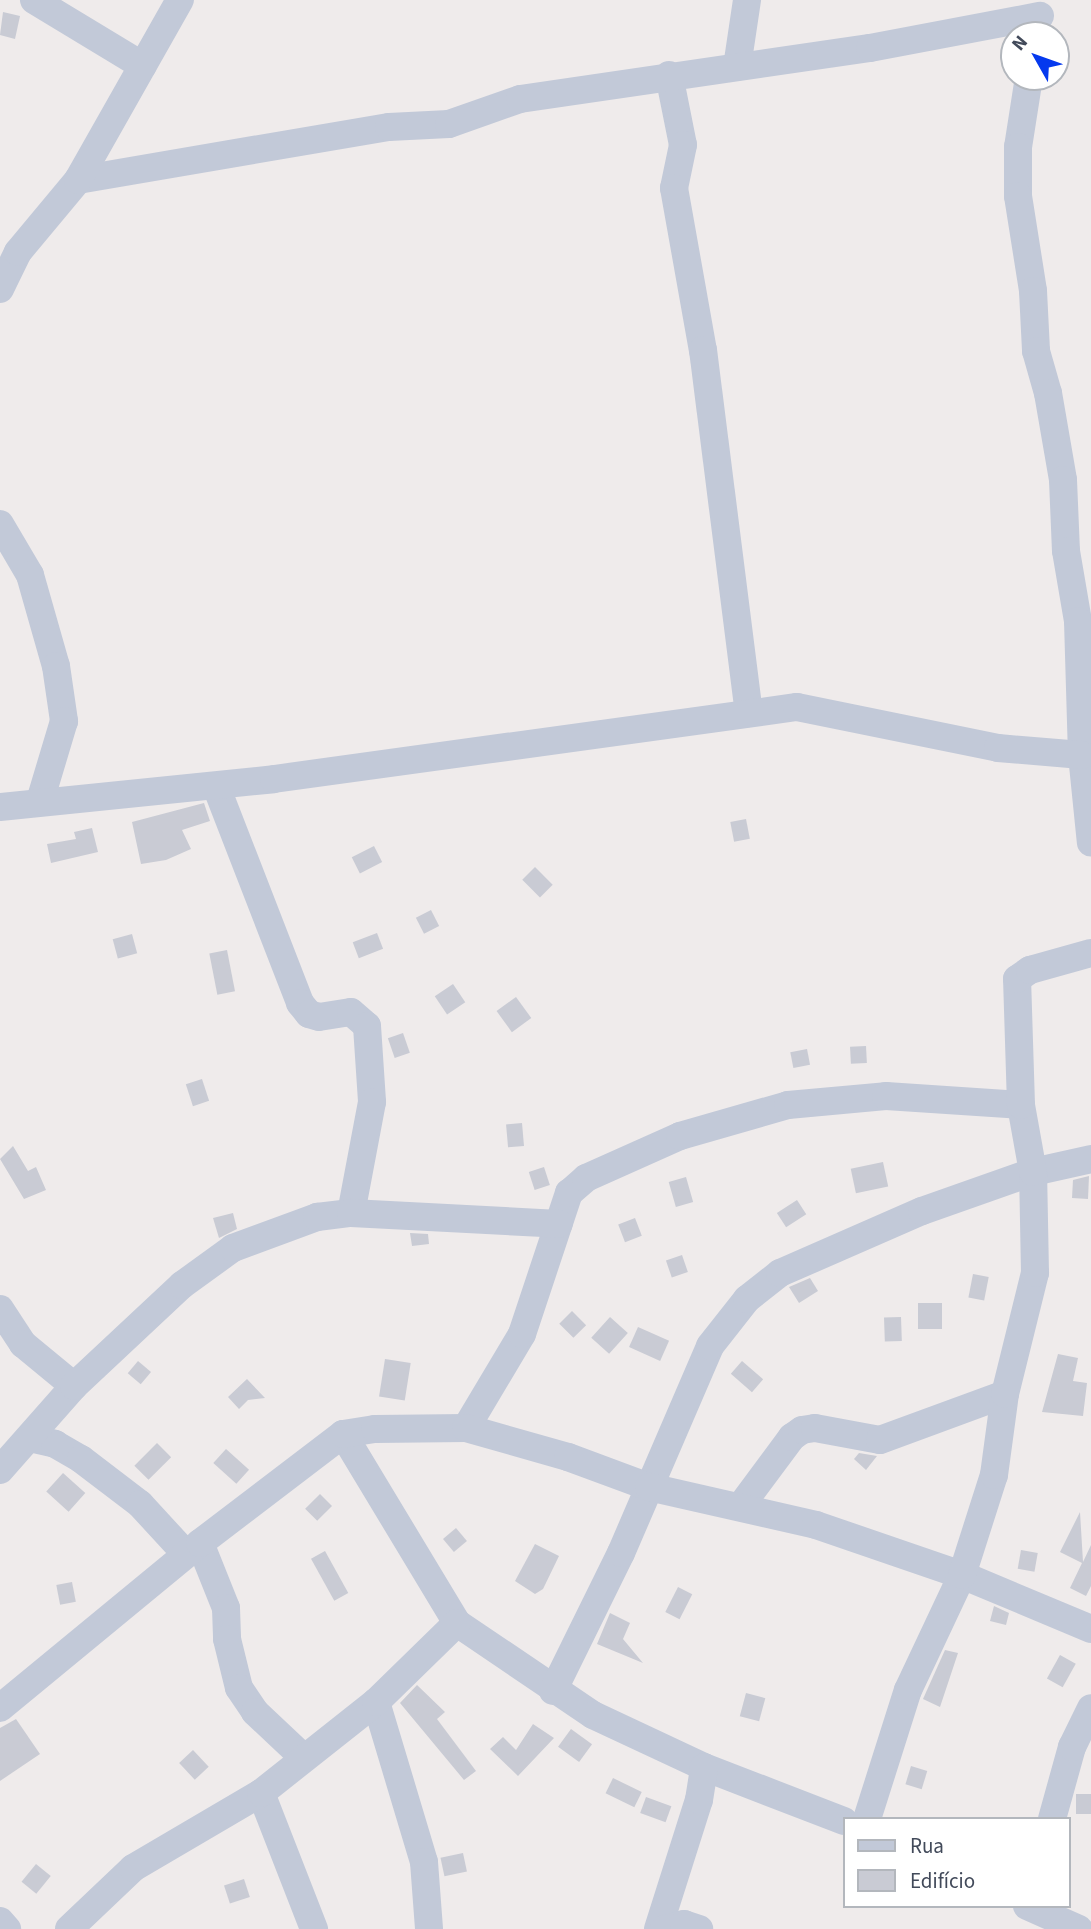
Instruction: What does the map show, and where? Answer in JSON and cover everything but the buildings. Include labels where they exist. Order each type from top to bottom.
[{"type":"street","points":[[34,0],[143,65]]},
{"type":"street","points":[[0,289],[26,242],[78,180],[180,0]]},
{"type":"street","points":[[737,67],[747,0]]},
{"type":"street","points":[[78,180],[389,127],[449,124],[520,99],[669,75],[870,48],[1039,17]]},
{"type":"street","points":[[669,75],[683,145],[674,188],[703,350],[749,713]]},
{"type":"street","points":[[1027,91],[1018,147],[1018,196],[1033,291],[1035,351],[1048,393],[1063,480],[1066,551],[1078,621],[1082,755],[1091,843]]},
{"type":"street","points":[[0,524],[30,576],[56,666],[64,721],[40,801]]},
{"type":"street","points":[[0,807],[40,801],[216,786],[797,707],[998,748],[1082,755]]},
{"type":"street","points":[[216,786],[300,1003],[309,1014],[319,1017],[351,1012],[367,1026],[372,1102],[351,1213]]},
{"type":"street","points":[[868,1817],[908,1690],[962,1575],[994,1475],[1005,1394],[1035,1273],[1033,1172],[1021,1105],[1017,979],[1091,953]]},
{"type":"street","points":[[466,1428],[522,1334],[569,1193],[586,1178],[680,1136],[788,1105],[886,1096],[1021,1105]]},
{"type":"street","points":[[553,1691],[592,1616],[710,1346],[747,1299],[780,1273],[922,1211],[1033,1172],[1091,1159]]},
{"type":"street","points":[[0,1470],[74,1386],[182,1285],[233,1248],[317,1217],[351,1213],[559,1224]]},
{"type":"street","points":[[0,1309],[23,1344],[74,1386]]},
{"type":"street","points":[[740,1507],[792,1437],[802,1430],[816,1428],[880,1440],[1005,1394]]},
{"type":"street","points":[[0,1708],[193,1549],[343,1434],[375,1429],[466,1428],[568,1457],[649,1487],[816,1525],[962,1575],[1091,1629]]},
{"type":"street","points":[[343,1434],[457,1623],[553,1691],[593,1715],[704,1767],[842,1820]]},
{"type":"street","points":[[30,1438],[55,1444],[81,1460],[140,1504],[193,1549],[226,1608],[226,1639],[239,1688],[255,1712],[303,1757]]},
{"type":"street","points":[[69,1929],[142,1862],[261,1793],[303,1757],[376,1702],[457,1623]]},
{"type":"street","points":[[376,1702],[424,1862],[429,1929]]},
{"type":"street","points":[[1053,1817],[1072,1747],[1091,1708]]},
{"type":"street","points":[[676,1928],[664,1901],[699,1800],[704,1767]]},
{"type":"street","points":[[261,1793],[314,1929]]},
{"type":"street","points":[[1032,1908],[1079,1929]]},
{"type":"street","points":[[0,1921],[7,1929]]}]
